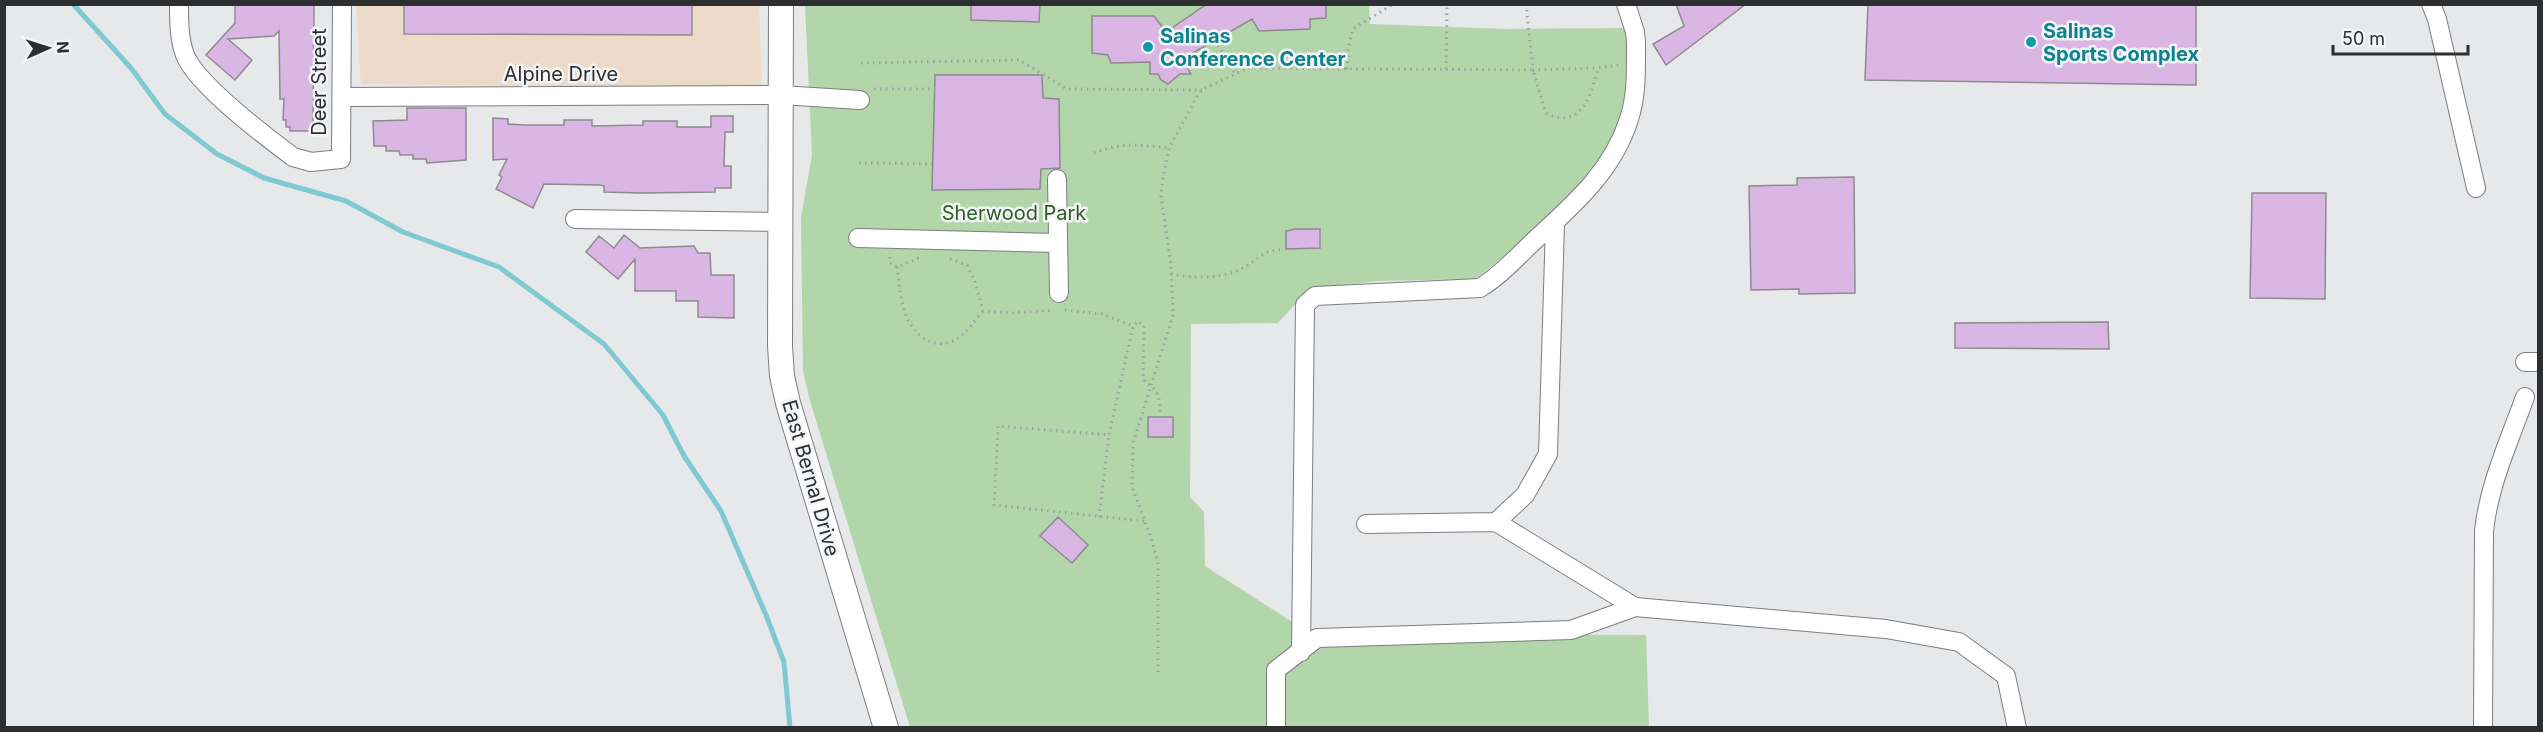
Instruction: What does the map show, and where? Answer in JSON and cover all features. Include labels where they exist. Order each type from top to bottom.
[{"type":"main road","name":"East Bernal Drive","points":[[781,4],[782,376],[788,403],[886,728]]},
{"type":"street","name":"Deer Street","points":[[179,4],[179,29],[186,56],[199,79],[293,157],[311,162],[341,159],[342,4]]},
{"type":"street","points":[[1301,652],[1304,309],[1307,302],[1315,296],[1480,288],[1498,276],[1555,224],[1579,200],[1603,170],[1630,118],[1636,63],[1635,32],[1626,4]]},
{"type":"street","points":[[2431,4],[2439,29],[2476,188]]},
{"type":"street","name":"Alpine Drive","points":[[342,97],[866,95]]},
{"type":"street","points":[[1057,179],[1059,293]]},
{"type":"street","points":[[575,219],[781,222]]},
{"type":"street","points":[[1496,522],[1525,495],[1548,454],[1555,224]]},
{"type":"street","points":[[858,238],[1057,243]]},
{"type":"street","points":[[2483,728],[2484,531],[2487,506],[2493,483],[2525,397]]},
{"type":"street","points":[[1366,524],[1496,522],[1635,607]]},
{"type":"street","points":[[1276,728],[1276,670],[1317,638],[1571,630],[1635,607],[1886,629],[1959,642],[2006,676],[2017,728]]},
{"type":"path","points":[[1195,4],[1198,10]]},
{"type":"path","points":[[1347,69],[1348,50],[1353,29],[1393,4]]},
{"type":"path","points":[[1446,69],[1447,4]]},
{"type":"path","points":[[1526,4],[1533,70],[1546,112],[1568,117],[1578,112],[1586,105],[1598,68]]},
{"type":"path","points":[[1215,40],[1235,74]]},
{"type":"path","points":[[861,63],[1019,60],[1067,89],[1202,90],[1248,68],[1533,70],[1598,68],[1636,63]]},
{"type":"path","points":[[866,95],[935,89]]},
{"type":"path","points":[[1158,672],[1158,563],[1132,487],[1132,463],[1135,432],[1173,315],[1171,274],[1161,196],[1169,148],[1202,90]]},
{"type":"path","points":[[1094,153],[1116,145],[1127,144],[1169,148]]},
{"type":"path","points":[[859,163],[932,164]]},
{"type":"path","points":[[888,238],[890,263],[897,267]]},
{"type":"path","points":[[1171,274],[1204,277],[1231,273],[1246,267],[1270,250],[1281,250]]},
{"type":"path","points":[[942,256],[967,265],[975,282],[983,311]]},
{"type":"path","points":[[897,267],[920,258]]},
{"type":"path","points":[[897,267],[904,312],[914,330],[928,341],[944,344],[955,341],[983,311]]},
{"type":"path","points":[[983,311],[1014,313],[1059,310],[1102,314],[1133,326]]},
{"type":"path","points":[[1099,517],[1109,435],[1133,326],[1140,321],[1144,326],[1143,373],[1145,382],[1160,396],[1160,417]]},
{"type":"path","points":[[1109,435],[998,426],[994,505],[1144,521]]},
{"type":"shaded area","points":[[356,5],[759,5],[762,88],[361,84]]},
{"type":"green space","name":"Sherwood Park","points":[[1369,4],[1370,24],[1506,29],[1628,28],[1632,139],[1585,199],[1528,237],[1475,279],[1378,281],[1308,290],[1278,323],[1191,324],[1190,497],[1204,512],[1205,566],[1311,634],[1646,635],[1649,727],[910,727],[810,401],[803,371],[801,218],[812,155],[805,5]]},
{"type":"building","points":[[235,4],[314,4],[313,131],[290,131],[290,127],[286,127],[286,120],[283,120],[284,99],[280,99],[279,31],[274,36],[228,39],[252,60],[235,80],[206,55],[235,23]]},
{"type":"building","points":[[404,4],[692,4],[692,35],[404,34]]},
{"type":"building","points":[[971,4],[1040,4],[1039,22],[971,20]]},
{"type":"building","name":"Salinas Conference Center","points":[[1207,4],[1326,4],[1326,18],[1310,19],[1310,29],[1259,31],[1252,19],[1182,59],[1191,74],[1180,74],[1168,84],[1161,80],[1158,74],[1150,74],[1150,62],[1111,63],[1108,55],[1092,53],[1092,16],[1154,16],[1166,32]]},
{"type":"building","points":[[1676,4],[1746,4],[1666,65],[1653,44],[1684,26]]},
{"type":"building","name":"Salinas Sports Complex","points":[[1868,4],[2196,4],[2196,85],[1865,80]]},
{"type":"building","points":[[935,75],[1042,75],[1043,98],[1059,99],[1060,168],[1041,169],[1040,189],[932,190]]},
{"type":"building","points":[[407,108],[466,108],[466,160],[427,163],[426,159],[413,159],[413,155],[400,155],[399,151],[386,151],[386,146],[374,146],[373,121],[407,120]]},
{"type":"building","points":[[711,116],[733,116],[733,132],[725,132],[724,166],[731,166],[731,188],[715,188],[715,192],[641,193],[604,192],[604,186],[600,185],[544,184],[533,208],[496,189],[502,177],[499,175],[507,159],[493,160],[493,118],[508,119],[508,124],[524,125],[564,125],[564,120],[592,120],[592,126],[643,125],[643,121],[677,121],[677,127],[711,127]]},
{"type":"building","points":[[1854,177],[1855,293],[1799,294],[1799,289],[1751,290],[1749,186],[1797,185],[1797,178]]},
{"type":"building","points":[[2252,193],[2326,193],[2325,299],[2250,298]]},
{"type":"building","points":[[1320,229],[1320,248],[1286,249],[1286,231]]},
{"type":"building","points":[[624,235],[640,248],[694,246],[698,253],[710,253],[711,275],[734,275],[734,318],[698,317],[698,301],[676,301],[676,291],[635,291],[635,259],[618,279],[586,252],[599,236],[614,248]]},
{"type":"building","points":[[2108,322],[2109,349],[1955,348],[1955,323]]},
{"type":"building","points":[[1148,417],[1173,417],[1173,437],[1148,437]]},
{"type":"building","points":[[1058,517],[1088,545],[1072,563],[1040,536]]},
{"type":"waterway","points":[[73,4],[131,68],[165,114],[217,154],[264,178],[346,201],[403,232],[499,267],[604,344],[663,415],[684,456],[721,511],[784,662],[790,728]]},
{"type":"place","name":"Salinas Sports Complex","points":[[2031,42]]},
{"type":"place","name":"Salinas Conference Center","points":[[1148,47]]}]
